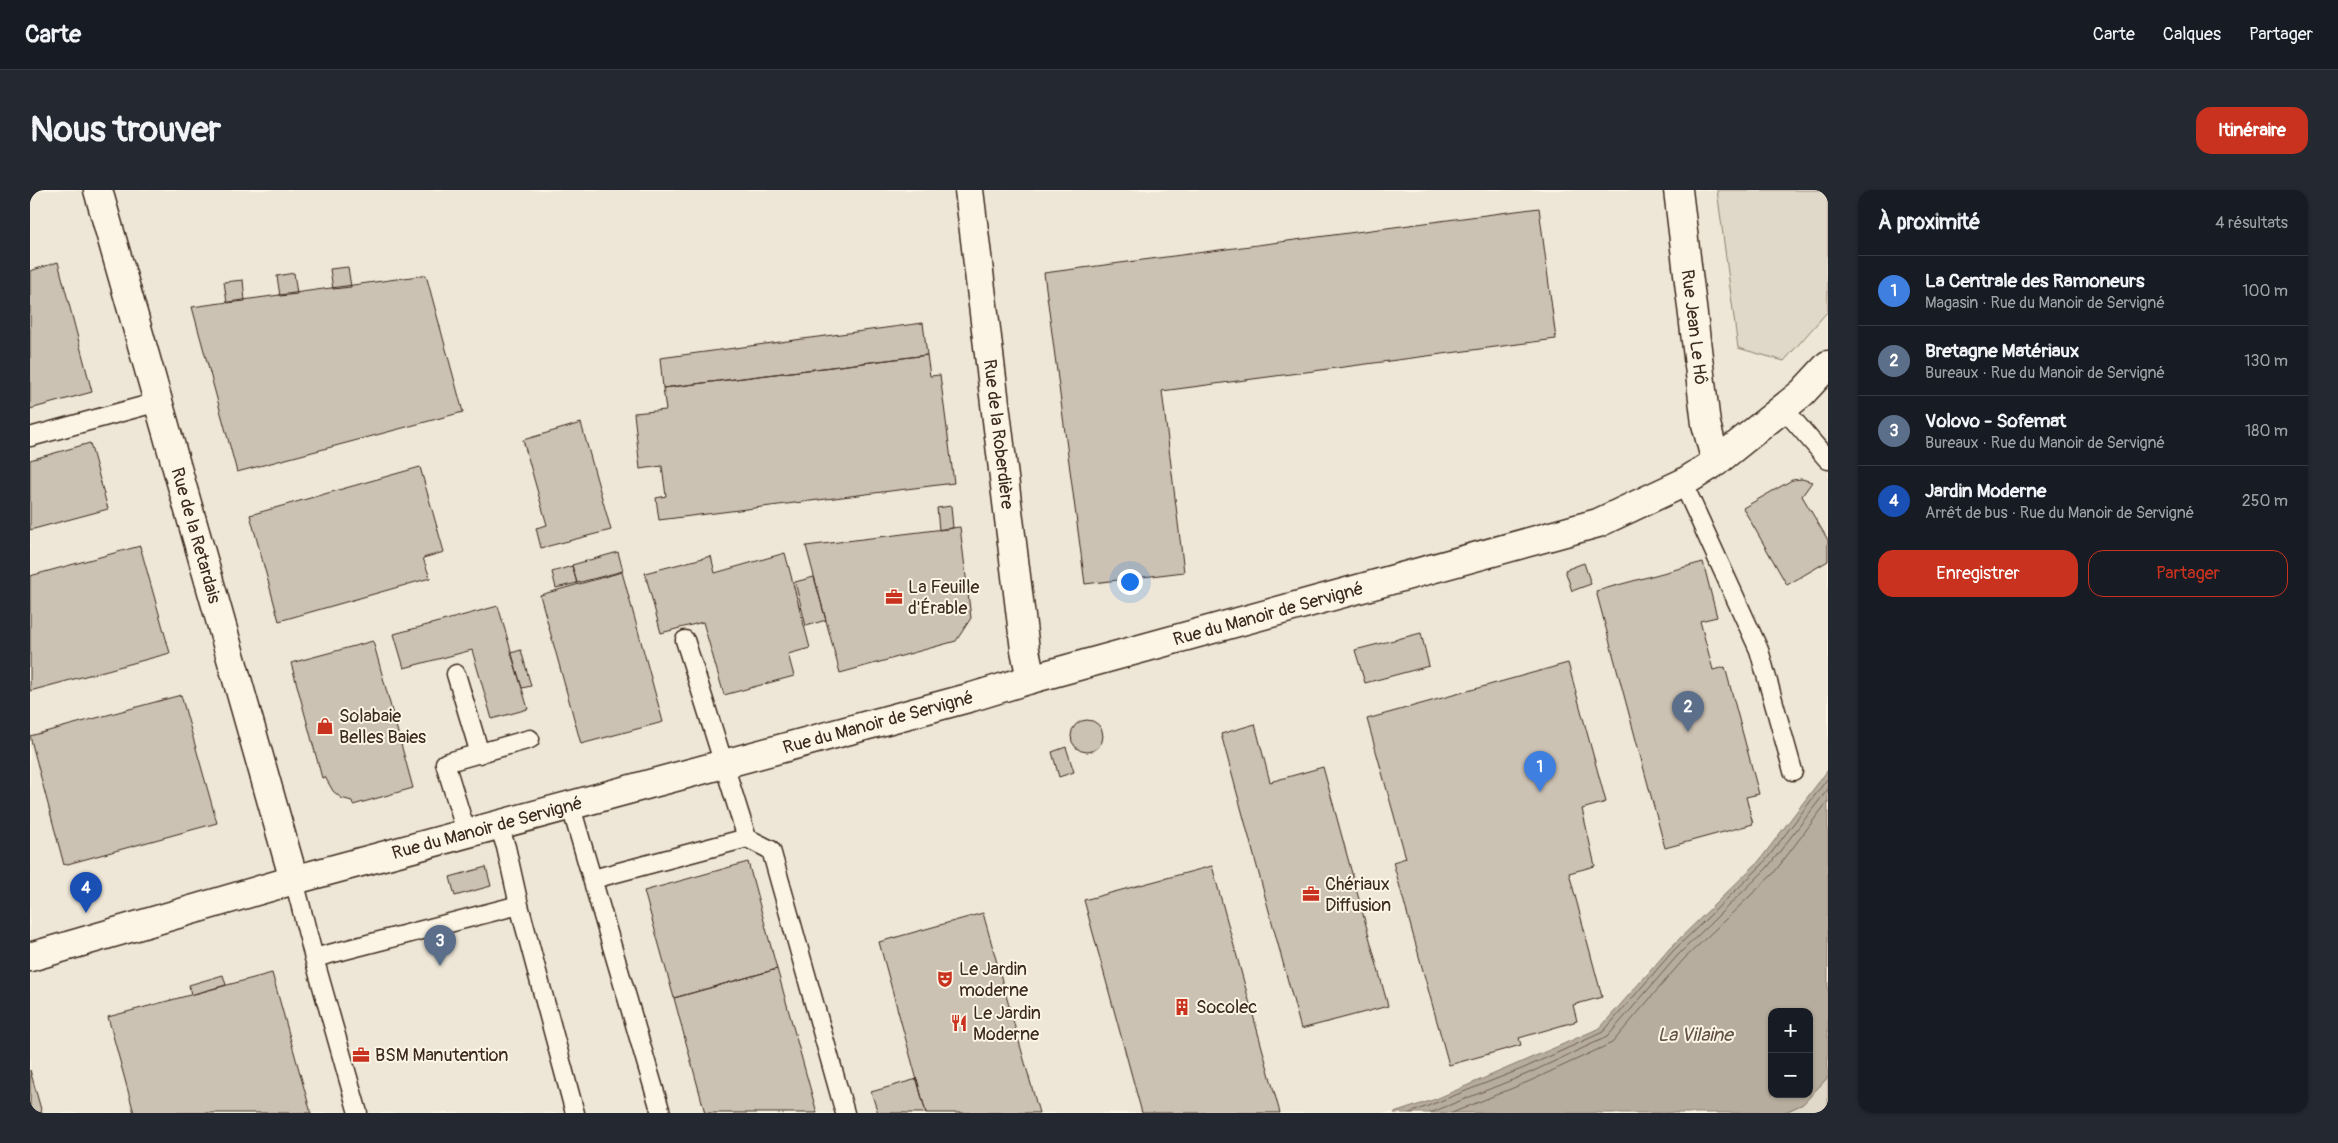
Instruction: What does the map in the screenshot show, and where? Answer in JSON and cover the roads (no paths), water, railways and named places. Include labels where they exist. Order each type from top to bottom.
[{"type":"street","name":"Rue de la Retardais","points":[[98,190],[294,880]]},
{"type":"street","name":"Rue de la Roberdière","points":[[968,190],[1025,650],[1031,678]]},
{"type":"street","name":"Rue Jean Le Hô","points":[[1678,190],[1706,424],[1716,462]]},
{"type":"street","name":"Rue du Manoir de Servigné","points":[[30,957],[294,880],[571,807],[972,697],[1031,678],[1598,523],[1683,483],[1716,462],[1802,393],[1828,365]]},
{"type":"lane","points":[[30,437],[158,402]]},
{"type":"lane","points":[[1783,408],[1828,460]]},
{"type":"lane","points":[[1683,483],[1760,650],[1793,771]]},
{"type":"lane","points":[[685,640],[746,838]]},
{"type":"lane","points":[[456,674],[480,754]]},
{"type":"lane","points":[[467,835],[445,764],[530,739]]},
{"type":"lane","points":[[571,807],[661,1113]]},
{"type":"lane","points":[[499,826],[575,1113]]},
{"type":"lane","points":[[593,879],[746,838],[771,850],[846,1113]]},
{"type":"lane","points":[[294,880],[358,1113]]},
{"type":"lane","points":[[314,958],[519,905]]},
{"type":"water","name":"La Vilaine","points":[[1828,770],[1828,1077],[1813,1093],[1813,1008],[1768,1008],[1768,1098],[1809,1098],[1803,1104],[1783,1113],[1394,1113],[1436,1099],[1600,1028],[1670,948],[1759,861]]},
{"type":"place","name":"La Feuille d'Érable","points":[[894,597]]},
{"type":"place","name":"Solabaie Belles Baies","points":[[325,726]]},
{"type":"place","name":"Bretagne Matériaux","points":[[1688,732]]},
{"type":"place","name":"La Centrale des Ramoneurs","points":[[1540,792]]},
{"type":"place","name":"Chériaux Diffusion","points":[[1311,894]]},
{"type":"place","name":"Jardin Moderne","points":[[86,913]]},
{"type":"place","name":"Volovo - Sofemat","points":[[440,966]]},
{"type":"place","name":"Le Jardin moderne","points":[[945,979]]},
{"type":"place","name":"Socolec","points":[[1182,1007]]},
{"type":"place","name":"Le Jardin Moderne","points":[[959,1023]]},
{"type":"place","name":"BSM Manutention","points":[[361,1055]]}]
